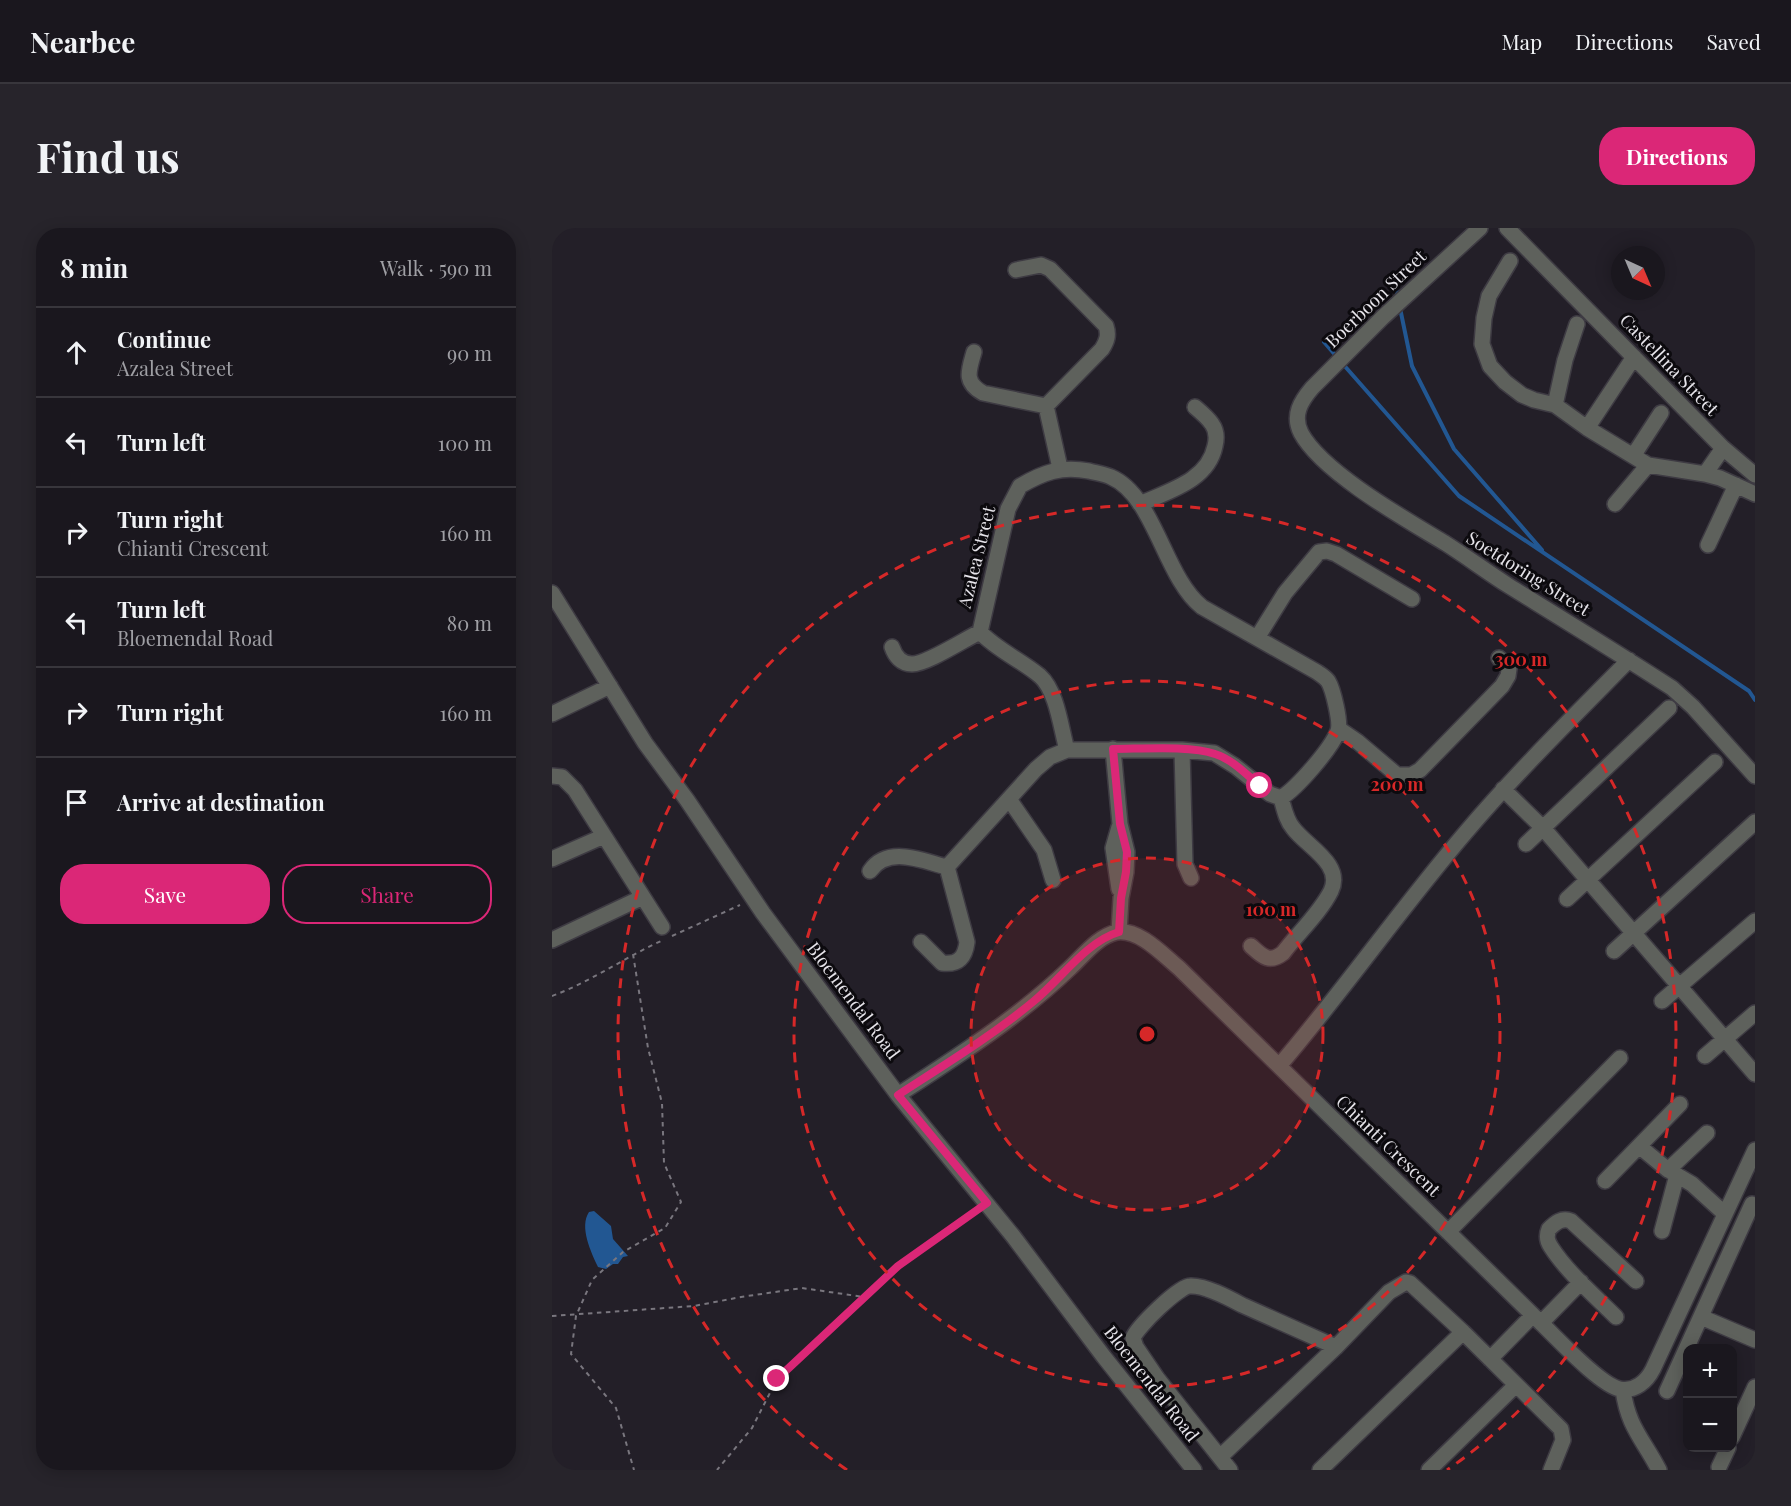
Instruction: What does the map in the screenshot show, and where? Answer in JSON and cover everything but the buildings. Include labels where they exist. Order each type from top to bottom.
[{"type":"street","name":"Boerboon Street","points":[[1302,400],[1383,317],[1480,228]]},
{"type":"street","name":"Castellina Street","points":[[1507,228],[1723,448],[1755,475]]},
{"type":"street","points":[[1510,261],[1488,296],[1484,318],[1482,344],[1494,371],[1522,395],[1554,405],[1648,465],[1705,474],[1755,494]]},
{"type":"street","points":[[1016,270],[1041,265],[1050,269],[1106,326],[1108,332],[1102,349],[1046,406]]},
{"type":"street","points":[[1554,405],[1577,324]]},
{"type":"street","points":[[974,352],[969,373],[970,383],[974,388],[983,393],[1046,406]]},
{"type":"street","points":[[1587,428],[1634,357]]},
{"type":"street","name":"Soetdoring Street","points":[[1302,400],[1297,418],[1300,431],[1311,448],[1325,462],[1415,525],[1672,688],[1693,707],[1755,776]]},
{"type":"street","points":[[1046,406],[1060,468]]},
{"type":"street","points":[[1140,504],[1199,475],[1214,452],[1218,437],[1212,423],[1195,407]]},
{"type":"street","points":[[1633,456],[1661,413]]},
{"type":"street","points":[[1705,474],[1723,448]]},
{"type":"street","points":[[1615,504],[1648,465]]},
{"type":"street","name":"Azalea Street","points":[[980,632],[1008,509],[1020,486],[1060,468],[1074,468],[1113,477],[1140,504],[1183,585],[1194,601],[1324,678],[1331,689],[1339,729]]},
{"type":"street","points":[[1708,545],[1736,485]]},
{"type":"street","points":[[1257,638],[1285,593],[1319,552],[1327,551],[1336,554],[1412,599]]},
{"type":"street","name":"Bloemendal Road","points":[[552,593],[645,743],[754,899],[898,1095],[987,1203],[1104,1357],[1194,1470]]},
{"type":"street","points":[[892,647],[895,655],[902,661],[911,664],[923,662],[980,632],[1041,676],[1047,684],[1053,697],[1067,750]]},
{"type":"street","points":[[1281,798],[1298,785],[1331,743],[1339,729],[1359,742],[1397,775],[1411,775],[1419,770],[1502,686],[1509,669],[1499,658]]},
{"type":"street","points":[[1279,1066],[1317,1022],[1400,911],[1503,789],[1629,660]]},
{"type":"street","points":[[552,714],[610,686]]},
{"type":"street","points":[[1526,844],[1669,708]]},
{"type":"street","points":[[898,1095],[1034,1002],[1100,940],[1119,932],[1121,898],[1115,872],[1113,848],[1120,824],[1113,749]]},
{"type":"street","points":[[947,867],[1036,769],[1050,758],[1067,750],[1182,750],[1214,753],[1224,758],[1270,794],[1281,798]]},
{"type":"street","points":[[1182,750],[1185,864],[1191,878]]},
{"type":"street","points":[[1567,899],[1715,762]]},
{"type":"street","points":[[552,777],[562,777],[571,785],[662,927]]},
{"type":"street","points":[[1503,789],[1544,828],[1755,1074]]},
{"type":"street","points":[[1251,946],[1268,958],[1275,958],[1283,953],[1325,901],[1334,880],[1326,861],[1294,830],[1281,798]]},
{"type":"street","points":[[1009,799],[1044,850],[1053,880]]},
{"type":"street","points":[[1614,951],[1755,822]]},
{"type":"street","points":[[552,860],[604,836]]},
{"type":"street","points":[[870,871],[880,859],[896,856],[947,867]]},
{"type":"street","points":[[921,942],[942,963],[956,962],[963,957],[966,950],[968,942],[947,867]]},
{"type":"street","points":[[552,940],[643,897]]},
{"type":"street","points":[[1662,1001],[1755,921]]},
{"type":"street","name":"Chianti Crescent","points":[[1119,932],[1139,938],[1154,946],[1179,968],[1537,1319],[1598,1376],[1612,1386],[1623,1389]]},
{"type":"street","points":[[1705,1056],[1755,1013]]},
{"type":"street","points":[[1448,1232],[1620,1058]]},
{"type":"street","points":[[1605,1181],[1680,1104]]},
{"type":"street","points":[[1662,1231],[1673,1173],[1707,1133]]},
{"type":"street","points":[[1639,1146],[1673,1173],[1692,1184],[1725,1214]]},
{"type":"street","points":[[1659,1470],[1626,1411],[1623,1389],[1633,1388],[1649,1377],[1725,1214],[1750,1175],[1755,1149]]},
{"type":"street","points":[[1666,1391],[1752,1204]]},
{"type":"street","points":[[1616,1317],[1581,1282],[1551,1247],[1547,1239],[1548,1229],[1563,1219],[1571,1221],[1636,1281]]},
{"type":"street","points":[[1220,1457],[1336,1347],[1389,1292],[1406,1282],[1410,1283],[1463,1332],[1562,1431],[1563,1440],[1551,1469]]},
{"type":"street","points":[[1490,1359],[1581,1282]]},
{"type":"street","points":[[1230,1470],[1157,1378],[1136,1347],[1133,1338],[1142,1325],[1178,1292],[1190,1286],[1200,1287],[1336,1347]]},
{"type":"street","points":[[1701,1317],[1755,1340]]},
{"type":"street","points":[[1320,1470],[1463,1332]]},
{"type":"street","points":[[1429,1470],[1516,1385]]},
{"type":"street","points":[[1737,1426],[1755,1387]]},
{"type":"street","points":[[1719,1467],[1726,1452]]},
{"type":"path","points":[[552,996],[572,989],[633,954],[754,899]]},
{"type":"path","points":[[633,954],[648,1048],[662,1103],[664,1163],[681,1202],[665,1228],[623,1252],[592,1280],[576,1316],[572,1354],[616,1408],[634,1470]]},
{"type":"path","points":[[717,1470],[752,1428],[777,1379],[898,1266],[987,1203]]},
{"type":"path","points":[[552,1316],[693,1306],[802,1288],[864,1297]]},
{"type":"water","points":[[594,1211],[611,1226],[613,1239],[628,1256],[623,1257],[618,1264],[613,1264],[606,1269],[598,1267],[587,1239],[586,1218],[589,1212]]},
{"type":"waterway","points":[[1393,273],[1398,298]]},
{"type":"waterway","points":[[1400,308],[1412,366],[1454,449],[1542,550]]},
{"type":"waterway","points":[[1324,342],[1337,357]]},
{"type":"waterway","points":[[1342,363],[1459,496],[1749,691],[1755,700]]},
{"type":"route","points":[[777,1379],[898,1266],[987,1203],[898,1095],[1034,1002],[1100,940],[1119,932],[1127,852],[1120,824],[1113,749],[1214,753],[1260,786]]}]
